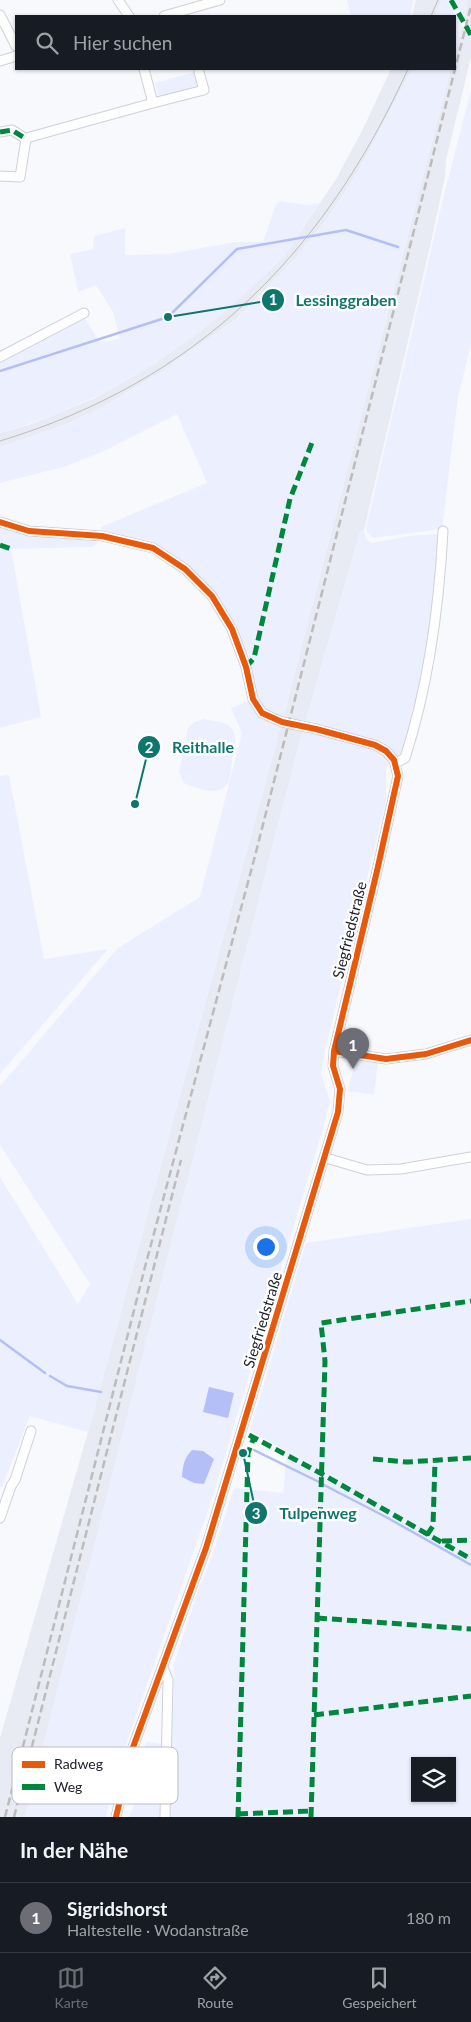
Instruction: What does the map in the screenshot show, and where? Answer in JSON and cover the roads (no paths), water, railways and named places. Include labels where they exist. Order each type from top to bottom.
[{"type":"street","points":[[118,0],[128,15]]},
{"type":"street","points":[[168,15],[220,0]]},
{"type":"street","points":[[0,15],[15,44]]},
{"type":"street","points":[[0,61],[15,56]]},
{"type":"street","points":[[144,70],[153,103]]},
{"type":"street","points":[[26,139],[50,130],[204,90],[199,72]]},
{"type":"street","points":[[0,132],[12,130],[26,139]]},
{"type":"street","points":[[0,176],[20,177],[26,139]]},
{"type":"street","points":[[0,357],[84,312]]},
{"type":"street","points":[[0,522],[29,531],[102,536],[153,548],[185,569],[212,596],[232,629],[246,667],[253,699],[262,713],[282,722],[376,745],[386,751],[396,763],[405,758],[430,659],[440,587],[443,532]]},
{"type":"street","name":"Siegfriedstraße","points":[[133,1747],[209,1539],[326,1158],[338,1112],[340,1089],[333,1066],[334,1051],[396,788],[398,776],[396,763]]},
{"type":"street","points":[[334,1051],[386,1059],[426,1054],[471,1040]]},
{"type":"street","points":[[326,1158],[367,1170],[401,1169],[471,1157]]},
{"type":"street","points":[[0,1518],[3,1496],[15,1480],[31,1431]]},
{"type":"street","points":[[163,1666],[168,1680],[166,1747]]},
{"type":"street","name":"Siegfriedstraße","points":[[116,1817],[119,1804]]},
{"type":"street","points":[[164,1804],[164,1817]]},
{"type":"water","points":[[209,1387],[234,1393],[228,1418],[203,1412]]},
{"type":"water","points":[[192,1450],[203,1451],[214,1459],[204,1484],[194,1483],[182,1477],[184,1462]]},
{"type":"waterway","points":[[0,371],[168,317],[237,249],[346,230],[398,247]]},
{"type":"waterway","points":[[0,1340],[45,1373]]},
{"type":"waterway","points":[[50,1376],[67,1386],[101,1392]]},
{"type":"waterway","points":[[254,1450],[319,1482]]},
{"type":"waterway","points":[[324,1485],[386,1517],[471,1565]]},
{"type":"tram line","points":[[431,15],[438,0]]},
{"type":"tram line","points":[[0,441],[71,415],[135,384],[194,346],[247,302],[294,252],[337,197],[374,136],[407,70]]},
{"type":"railway","points":[[456,65],[471,6]]},
{"type":"railway","points":[[23,1747],[145,1267],[255,856],[455,70]]},
{"type":"railway","points":[[32,1747],[181,1160]]},
{"type":"railway","points":[[5,1817],[12,1790]]},
{"type":"railway","points":[[14,1817],[17,1804]]},
{"type":"place","name":"Lessinggraben","points":[[168,317]]},
{"type":"place","name":"Reithalle","points":[[135,804]]},
{"type":"place","name":"Sigridshorst","points":[[353,1069]]},
{"type":"place","name":"Tulpenweg","points":[[243,1453]]}]
